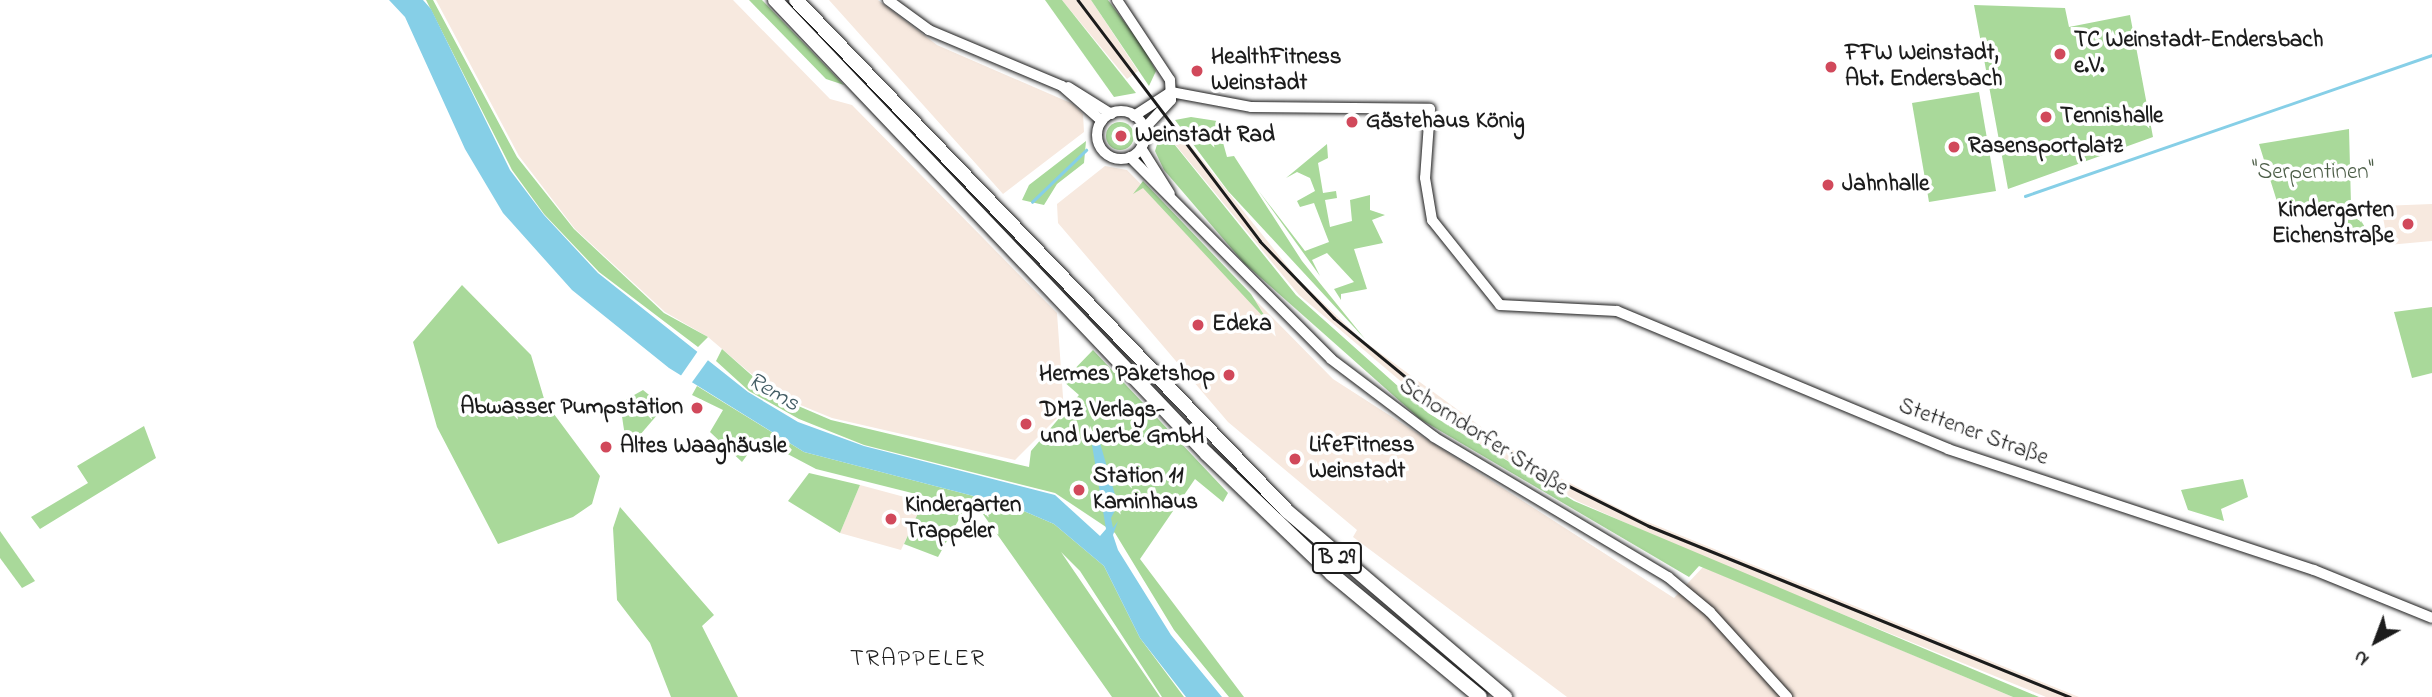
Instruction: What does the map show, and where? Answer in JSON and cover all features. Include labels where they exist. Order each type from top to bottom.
[{"type":"highway","name":"B 29","points":[[775,0],[1151,385],[1181,405],[1342,562],[1505,697]]},
{"type":"highway","name":"B 29","points":[[796,0],[887,95],[1151,385],[1170,416],[1332,574],[1480,697]]},
{"type":"street","points":[[888,0],[929,30],[1062,86],[1106,117],[1134,116],[1171,92]]},
{"type":"street","points":[[1106,117],[1100,148],[1117,159],[1130,157],[1141,148],[1144,129],[1171,92],[1165,67],[1117,0]]},
{"type":"street","name":"Stettener Straße","points":[[1171,92],[1251,107],[1430,109],[1425,178],[1432,220],[1500,305],[1617,311],[1948,450],[2314,570],[2432,618]]},
{"type":"street","points":[[1134,116],[1144,129]]},
{"type":"street","name":"Schorndorfer Straße","points":[[1141,148],[1170,194]]},
{"type":"street","name":"Schorndorfer Straße","points":[[1130,157],[1170,194],[1331,359],[1434,437],[1668,577],[1710,612],[1787,697]]},
{"type":"shaded area","points":[[436,0],[733,0],[830,99],[852,105],[1057,313],[1064,411],[1015,460],[832,418],[776,395],[708,337],[665,312],[575,229],[519,156]]},
{"type":"shaded area","points":[[829,0],[878,0],[937,45],[1073,104],[1083,114],[1084,132],[1003,194]]},
{"type":"shaded area","points":[[1062,0],[1091,0],[1138,71],[1127,79]]},
{"type":"shaded area","points":[[1183,136],[1297,278],[1361,339],[1529,462],[1638,518],[2079,697],[2046,697],[1704,558],[1577,501],[1463,434],[1299,295],[1174,143]]},
{"type":"shaded area","points":[[1105,166],[1127,170],[1333,379],[1674,598],[1703,567],[2013,697],[1567,697],[1353,537],[1357,530],[1228,422],[1058,223],[1057,204]]},
{"type":"shaded area","name":"Kindergarten Eichenstraße","points":[[2432,204],[2432,241],[2388,245],[2381,206]]},
{"type":"shaded area","points":[[860,485],[923,502],[901,550],[840,533]]},
{"type":"green space","points":[[426,0],[433,0],[517,157],[574,229],[664,313],[708,337],[698,347],[599,272],[544,214],[512,170]]},
{"type":"green space","points":[[749,0],[762,0],[844,85],[826,79]]},
{"type":"green space","points":[[1045,0],[1062,0],[1136,93],[1114,97]]},
{"type":"green space","points":[[1091,0],[1108,0],[1143,47],[1156,71],[1149,86]]},
{"type":"green space","name":"TC Weinstadt-Endersbach e.V.","points":[[1974,5],[2065,8],[2069,27],[2130,15],[2153,137],[2008,189]]},
{"type":"green space","name":"Rasensportplatz","points":[[1979,92],[1996,191],[1929,202],[1912,103]]},
{"type":"green space","points":[[1191,117],[1217,121],[1227,157],[1234,156],[1302,261],[1365,339],[1228,191],[1175,120]]},
{"type":"green space","points":[[1120,122],[1130,126],[1134,136],[1130,146],[1120,150],[1110,146],[1106,136],[1110,126]]},
{"type":"green space","points":[[1162,129],[1296,295],[1428,413],[1574,501],[2039,697],[2013,697],[1699,566],[1689,577],[1420,419],[1244,263],[1164,170],[1155,151]]},
{"type":"green space","name":"\"Serpentinen\"","points":[[2349,129],[2351,204],[2372,239],[2352,245],[2334,212],[2280,211],[2259,144]]},
{"type":"green space","points":[[1086,141],[1084,163],[1057,184],[1044,205],[1022,200],[1029,185]]},
{"type":"green space","points":[[1327,144],[1328,158],[1318,163],[1323,193],[1336,191],[1337,198],[1325,200],[1330,227],[1352,221],[1350,200],[1370,195],[1370,210],[1385,215],[1372,220],[1383,243],[1354,249],[1367,289],[1341,294],[1341,300],[1334,289],[1354,282],[1327,253],[1312,260],[1320,276],[1258,190],[1305,251],[1329,242],[1314,203],[1300,207],[1297,201],[1315,191],[1310,178],[1297,172],[1286,178]]},
{"type":"green space","points":[[1143,181],[1251,294],[1269,323],[1143,188],[1133,194]]},
{"type":"green space","points":[[462,285],[531,355],[545,402],[600,476],[592,504],[573,517],[498,544],[437,427],[413,342]]},
{"type":"green space","points":[[2432,307],[2432,373],[2412,378],[2394,312]]},
{"type":"green space","points":[[722,349],[775,396],[831,420],[1029,467],[1031,451],[1079,395],[1063,381],[1093,350],[1228,493],[1223,502],[1195,479],[1140,559],[1244,697],[1229,697],[1174,630],[1115,533],[1055,493],[864,445],[799,419],[749,391],[716,361]]},
{"type":"green space","points":[[697,386],[804,452],[1012,506],[1054,524],[1104,566],[1140,638],[1184,697],[1162,697],[1080,571],[1061,552],[1160,697],[1112,697],[980,510],[816,469],[759,439],[742,462],[710,432],[723,410],[692,395]]},
{"type":"green space","points":[[643,390],[664,407],[627,450],[620,403]]},
{"type":"green space","points":[[144,426],[156,458],[40,529],[31,517],[88,483],[77,466]]},
{"type":"green space","points":[[809,473],[860,485],[840,533],[788,501]]},
{"type":"green space","points":[[2243,479],[2248,497],[2221,509],[2224,521],[2188,510],[2181,490]]},
{"type":"green space","points":[[923,502],[963,512],[938,557],[904,544]]},
{"type":"green space","points":[[620,507],[714,615],[702,626],[738,697],[671,697],[650,643],[617,600],[613,528]]},
{"type":"green space","points":[[0,531],[35,581],[22,588],[0,558]]},
{"type":"water","points":[[389,0],[423,0],[431,9],[510,170],[544,215],[598,273],[748,392],[798,422],[864,446],[1055,495],[1100,536],[1106,529],[1090,433],[1096,429],[1118,505],[1111,518],[1113,528],[1118,521],[1113,535],[1118,550],[1171,635],[1222,697],[1186,697],[1140,638],[1104,566],[1054,524],[1012,506],[804,452],[669,368],[572,290],[503,213],[465,149],[405,17]]},
{"type":"pier","points":[[700,348],[711,356],[690,385],[680,377]]},
{"type":"waterway","points":[[2025,196],[2432,55]]},
{"type":"waterway","points":[[1032,202],[1086,150]]},
{"type":"railway","points":[[1078,0],[1260,241],[1334,318],[1457,419],[1541,472],[1649,526],[2070,697]]},
{"type":"place","name":"TC Weinstadt-Endersbach e.V.","points":[[2060,54]]},
{"type":"place","name":"FFW Weinstadt, Abt. Endersbach","points":[[1831,67]]},
{"type":"place","name":"HealthFitness Weinstadt","points":[[1197,71]]},
{"type":"place","name":"Tennishalle","points":[[2046,117]]},
{"type":"place","name":"Gästehaus König","points":[[1352,122]]},
{"type":"place","name":"Weinstadt Rad","points":[[1121,136]]},
{"type":"place","name":"Rasensportplatz","points":[[1954,147]]},
{"type":"place","name":"Jahnhalle","points":[[1828,185]]},
{"type":"place","name":"Kindergarten Eichenstraße","points":[[2408,224]]},
{"type":"place","name":"Edeka","points":[[1198,325]]},
{"type":"place","name":"Hermes Paketshop","points":[[1229,375]]},
{"type":"place","name":"Abwasser Pumpstation","points":[[697,408]]},
{"type":"place","name":"DMZ Verlags- und Werbe GmbH","points":[[1026,424]]},
{"type":"place","name":"Altes Waaghäusle","points":[[606,447]]},
{"type":"place","name":"LifeFitness Weinstadt","points":[[1295,459]]},
{"type":"place","name":"Station 11 Kaminhaus","points":[[1079,490]]},
{"type":"place","name":"Kindergarten Trappeler","points":[[891,519]]},
{"type":"district","name":"TRAPPELER","points":[[918,660]]},
{"type":"water label","name":"Rems","points":[[773,393]]}]
